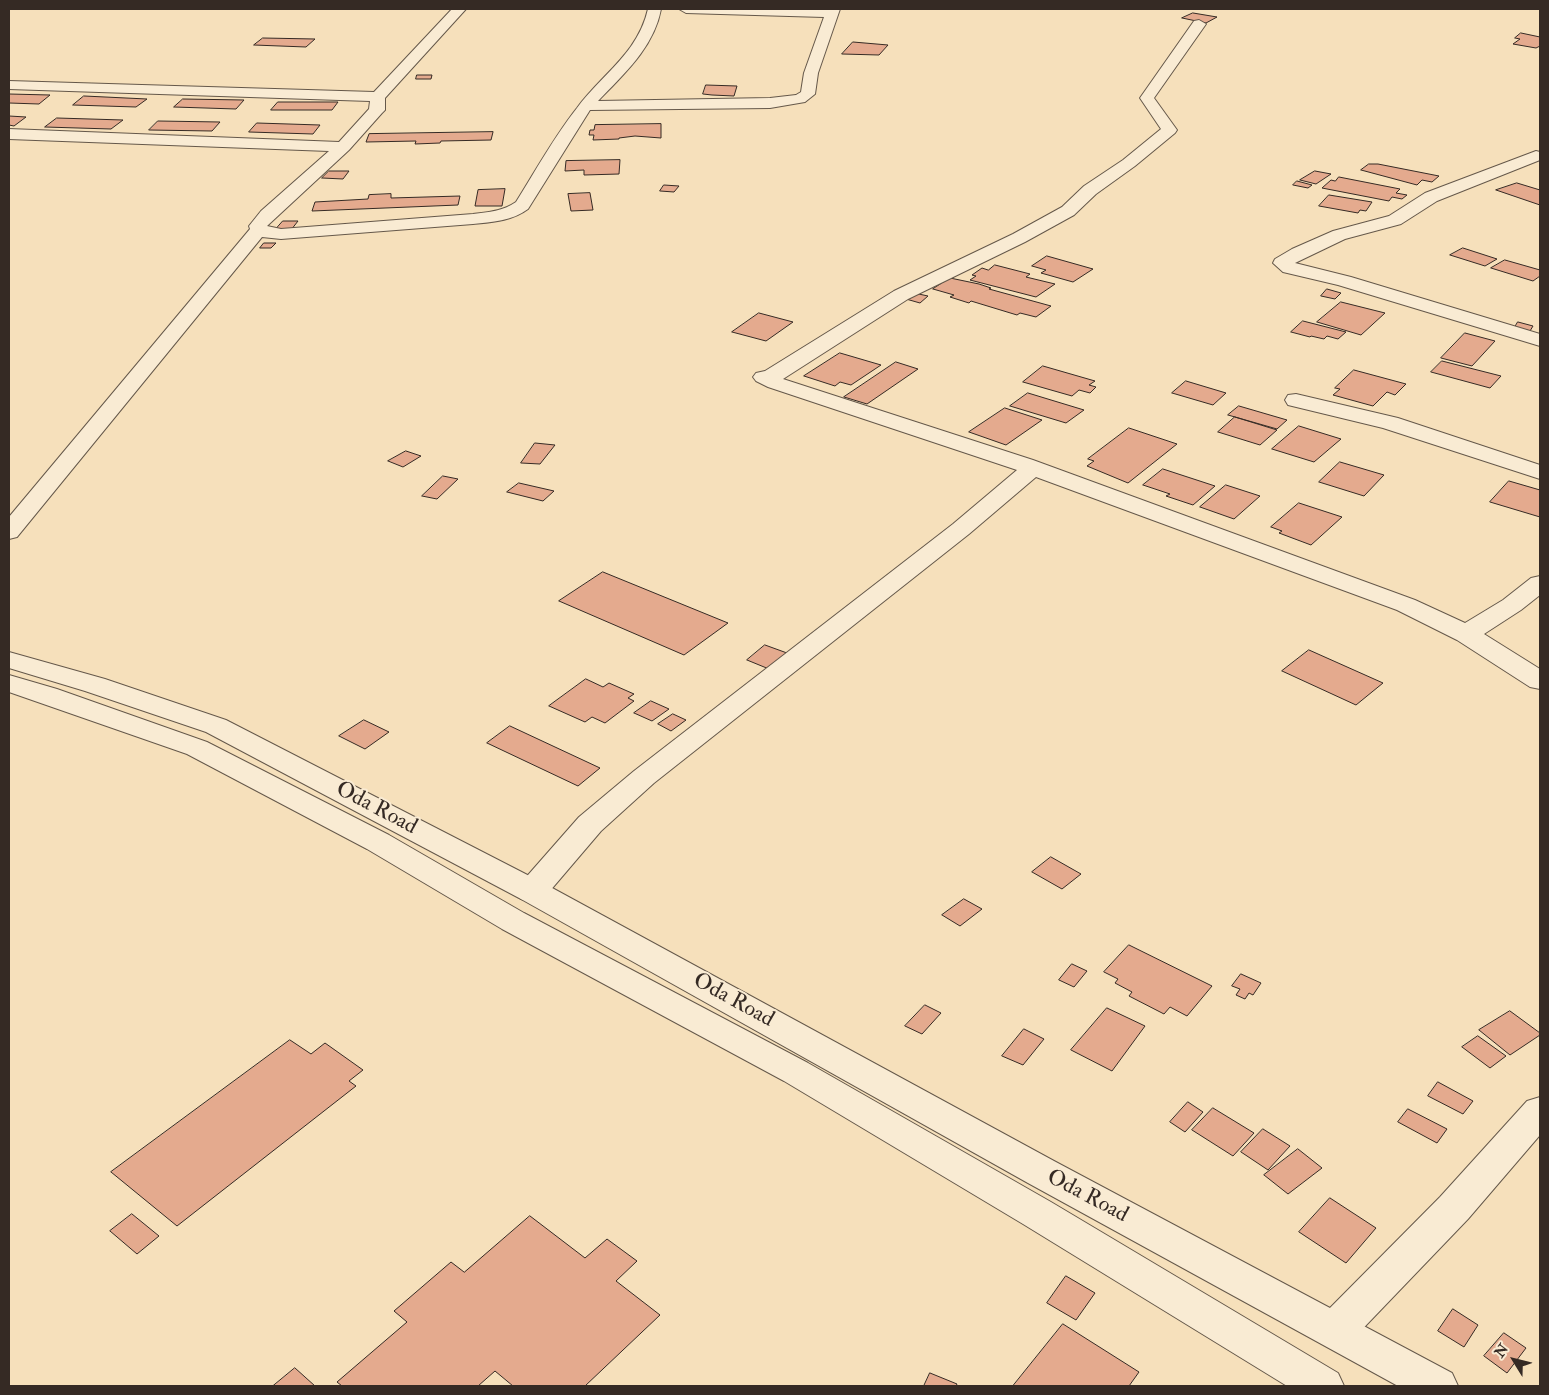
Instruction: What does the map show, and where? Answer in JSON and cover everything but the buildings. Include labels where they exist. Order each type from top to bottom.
[{"type":"street","points":[[9,532],[18,512],[259,229],[258,226],[343,147],[377,110],[378,98],[459,9]]},
{"type":"street","points":[[259,229],[267,233],[281,234],[497,216],[516,211],[522,205],[586,106],[645,38],[654,19],[654,9]]},
{"type":"street","points":[[586,106],[761,104],[800,99],[808,94],[811,73],[833,11],[686,9]]},
{"type":"street","points":[[1198,24],[1148,98],[1169,130],[1129,163],[1090,190],[1068,211],[1019,238],[901,295],[773,375],[773,381],[763,377],[775,383],[1033,468],[1406,604],[1466,634],[1540,681]]},
{"type":"street","points":[[9,85],[378,98]]},
{"type":"street","points":[[9,134],[343,147]]},
{"type":"street","points":[[1536,156],[1431,197],[1395,220],[1339,235],[1298,253],[1282,263],[1290,268],[1344,281],[1540,340]]},
{"type":"street","points":[[1296,400],[1390,423],[1540,472]]},
{"type":"street","points":[[532,891],[590,824],[644,777],[961,529],[1033,468]]},
{"type":"street","points":[[1466,634],[1512,605],[1540,583]]},
{"type":"street","name":"Oda Road","points":[[9,660],[95,685],[216,726],[532,891],[1041,1172],[1437,1386]]},
{"type":"street","name":"Oda Road","points":[[9,683],[197,748],[378,842],[513,921],[804,1076],[1037,1213],[1323,1386]]},
{"type":"street","points":[[1335,1330],[1454,1208],[1540,1111]]}]
